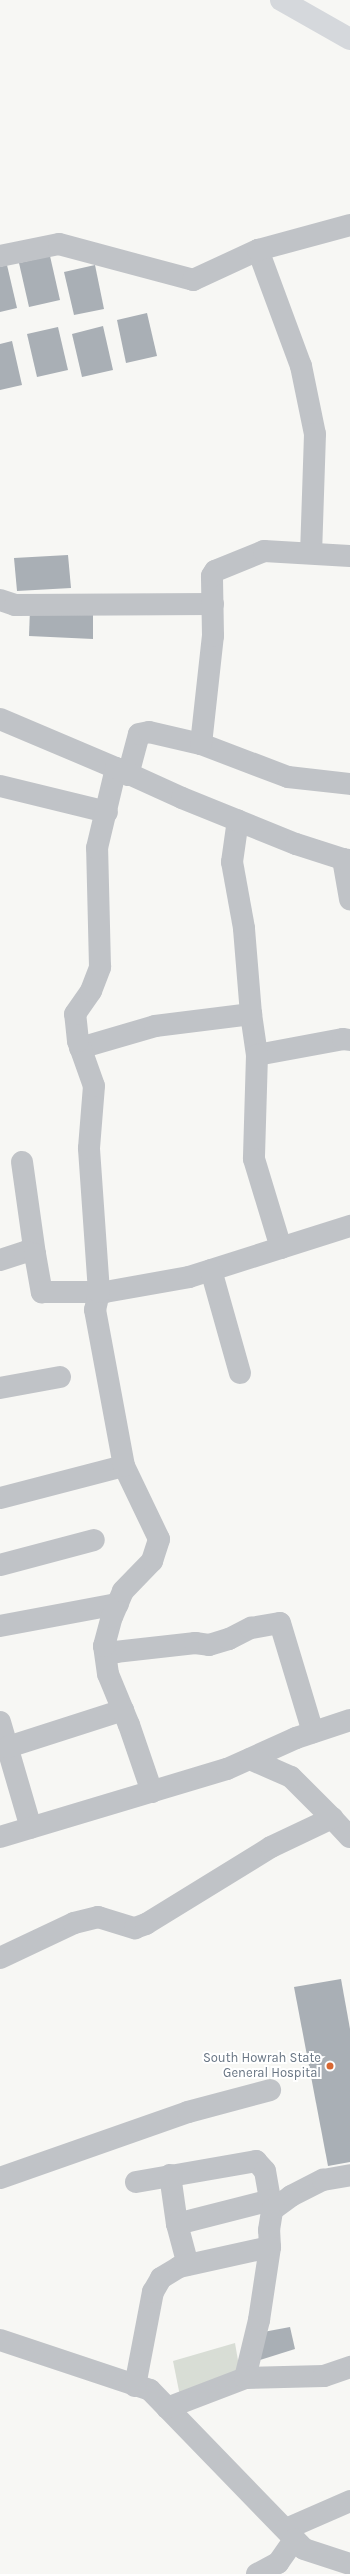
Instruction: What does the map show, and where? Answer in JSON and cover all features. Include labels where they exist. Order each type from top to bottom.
[{"type":"main road","points":[[281,0],[350,39]]},
{"type":"street","points":[[0,256],[59,244],[193,280],[258,250],[350,225]]},
{"type":"street","points":[[258,250],[301,366],[315,434],[311,553]]},
{"type":"street","points":[[201,744],[213,636],[214,604],[212,576],[216,571],[242,558],[264,551],[350,556]]},
{"type":"street","points":[[0,600],[16,605],[214,604]]},
{"type":"street","points":[[0,719],[296,844],[347,859],[350,899]]},
{"type":"street","points":[[152,1792],[123,1710],[108,1674],[104,1646],[123,1591],[152,1561],[159,1539],[124,1466],[95,1310],[98,1292],[90,1184],[89,1148],[94,1086],[80,1048],[76,1014],[91,991],[100,967],[97,848],[107,812],[122,771],[139,734],[149,732],[201,744],[288,776],[350,784]]},
{"type":"street","points":[[0,786],[107,812]]},
{"type":"street","points":[[238,820],[232,862],[244,928],[251,1014],[257,1055],[254,1159],[281,1248]]},
{"type":"street","points":[[80,1048],[154,1026],[251,1014]]},
{"type":"street","points":[[257,1055],[343,1039],[350,1040]]},
{"type":"street","points":[[22,1162],[34,1254],[42,1292],[98,1292],[189,1277],[350,1226]]},
{"type":"street","points":[[0,1260],[25,1252],[34,1254]]},
{"type":"street","points":[[211,1270],[240,1373]]},
{"type":"street","points":[[0,1388],[60,1377]]},
{"type":"street","points":[[0,1498],[124,1466]]},
{"type":"street","points":[[0,1565],[94,1540]]},
{"type":"street","points":[[0,1626],[118,1604]]},
{"type":"street","points":[[104,1646],[115,1652],[195,1643],[209,1645],[229,1639],[251,1628],[280,1623],[313,1732]]},
{"type":"street","points":[[8,1747],[123,1710]]},
{"type":"street","points":[[0,1837],[227,1769],[313,1732],[350,1720]]},
{"type":"street","points":[[0,1722],[31,1828]]},
{"type":"street","points":[[250,1759],[292,1777],[350,1837]]},
{"type":"street","points":[[0,1958],[74,1923],[98,1917],[135,1928],[146,1924],[271,1847],[332,1818]]},
{"type":"street","points":[[0,2178],[188,2112],[270,2090]]},
{"type":"street","points":[[136,2182],[256,2161],[265,2171],[271,2205],[269,2230],[270,2247],[259,2320],[245,2378]]},
{"type":"street","points":[[170,2175],[177,2224],[188,2265]]},
{"type":"street","points":[[177,2224],[271,2205],[323,2180],[350,2175]]},
{"type":"street","points":[[135,2386],[156,2284],[169,2272],[188,2265],[270,2247]]},
{"type":"street","points":[[0,2340],[150,2390],[304,2548],[350,2564]]},
{"type":"street","points":[[167,2408],[245,2378],[324,2376],[350,2367]]},
{"type":"street","points":[[257,2574],[278,2563],[290,2534],[350,2501]]},
{"type":"shaded area","points":[[235,2343],[241,2378],[182,2406],[173,2361]]},
{"type":"building","points":[[50,256],[60,300],[29,307],[19,263]]},
{"type":"building","points":[[7,265],[17,308],[0,312],[0,267]]},
{"type":"building","points":[[95,265],[104,309],[74,315],[64,272]]},
{"type":"building","points":[[147,313],[157,356],[126,363],[117,320]]},
{"type":"building","points":[[103,326],[113,370],[82,377],[72,334]]},
{"type":"building","points":[[58,327],[68,370],[37,377],[27,334]]},
{"type":"building","points":[[12,341],[22,385],[0,390],[0,344]]},
{"type":"building","points":[[68,555],[71,588],[17,591],[14,558]]},
{"type":"building","points":[[30,609],[93,612],[93,639],[29,636]]},
{"type":"building","points":[[341,1979],[350,2029],[350,2162],[328,2166],[294,1987]]},
{"type":"building","points":[[290,2327],[295,2349],[260,2360],[258,2333]]},
{"type":"place","name":"South Howrah State General Hospital","points":[[330,2066]]}]
